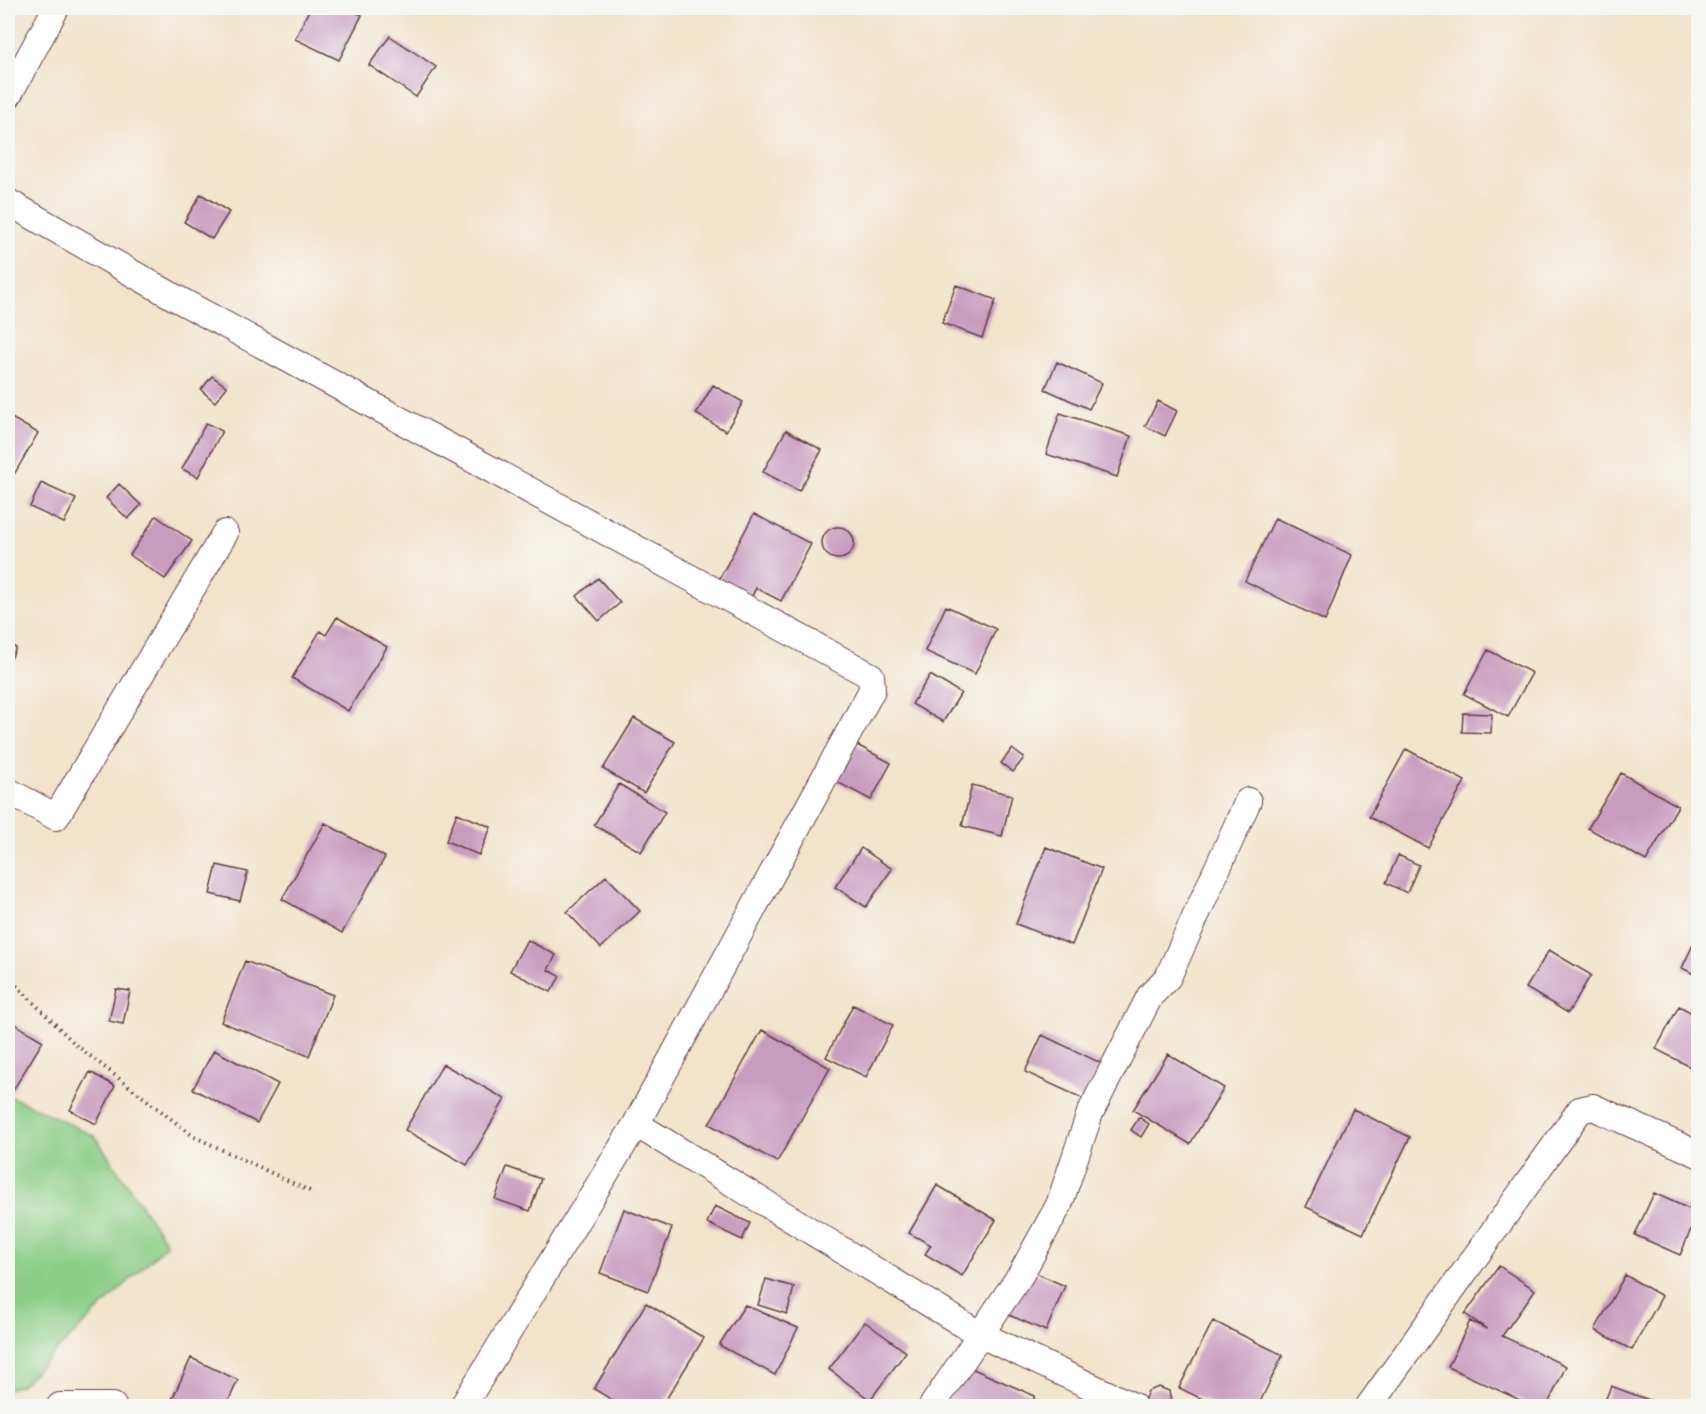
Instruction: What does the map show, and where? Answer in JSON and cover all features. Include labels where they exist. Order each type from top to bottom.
[{"type":"street","points":[[8,96],[56,8]]},
{"type":"street","points":[[8,202],[174,297],[871,676],[872,690],[636,1124],[463,1407]]},
{"type":"street","points":[[8,791],[56,817],[225,533]]},
{"type":"street","points":[[932,1407],[1021,1274],[1059,1205],[1090,1113],[1150,996],[1168,977],[1248,801]]},
{"type":"street","points":[[1369,1407],[1580,1110],[1593,1107],[1698,1154]]},
{"type":"street","points":[[636,1124],[979,1334],[1133,1407]]},
{"type":"street","points":[[60,1407],[113,1407]]},
{"type":"path","points":[[8,977],[76,1045],[193,1136],[314,1193]]},
{"type":"green space","points":[[8,1095],[95,1136],[167,1244],[21,1385],[8,1389]]},
{"type":"building","points":[[310,8],[346,8],[362,15],[339,60],[295,39]]},
{"type":"building","points":[[390,36],[436,67],[416,97],[369,65]]},
{"type":"building","points":[[201,194],[229,212],[212,239],[184,222]]},
{"type":"building","points":[[956,285],[996,300],[982,338],[942,323]]},
{"type":"building","points":[[1057,362],[1102,383],[1089,409],[1045,389]]},
{"type":"building","points":[[212,376],[227,387],[215,402],[201,390]]},
{"type":"building","points":[[713,385],[743,402],[726,431],[696,414]]},
{"type":"building","points":[[1158,401],[1177,411],[1165,436],[1145,426]]},
{"type":"building","points":[[1060,413],[1131,436],[1117,477],[1046,454]]},
{"type":"building","points":[[8,416],[38,433],[8,485]]},
{"type":"building","points":[[206,423],[222,431],[198,477],[182,469]]},
{"type":"building","points":[[786,430],[822,450],[799,491],[763,472]]},
{"type":"building","points":[[41,483],[76,499],[64,523],[30,507]]},
{"type":"building","points":[[119,484],[141,505],[128,519],[106,498]]},
{"type":"building","points":[[754,514],[811,544],[781,601],[756,588],[748,604],[715,587]]},
{"type":"building","points":[[156,516],[192,541],[165,579],[130,555]]},
{"type":"building","points":[[1275,518],[1352,555],[1325,621],[1245,581]]},
{"type":"building","points":[[838,527],[849,532],[854,543],[849,554],[838,559],[827,554],[822,543],[827,532]]},
{"type":"building","points":[[598,578],[620,603],[599,621],[577,596]]},
{"type":"building","points":[[946,606],[996,629],[975,674],[925,651]]},
{"type":"building","points":[[337,617],[387,647],[348,711],[292,678],[320,631],[326,635]]},
{"type":"building","points":[[8,643],[16,648],[8,665]]},
{"type":"building","points":[[1488,650],[1532,673],[1508,717],[1464,694]]},
{"type":"building","points":[[930,675],[961,693],[943,722],[912,704]]},
{"type":"building","points":[[1463,713],[1492,714],[1491,733],[1462,732]]},
{"type":"building","points":[[634,718],[675,742],[644,793],[603,769]]},
{"type":"building","points":[[857,745],[891,763],[871,800],[837,782]]},
{"type":"building","points":[[1012,749],[1024,758],[1013,772],[1001,763]]},
{"type":"building","points":[[1406,749],[1465,781],[1428,848],[1369,817]]},
{"type":"building","points":[[1621,773],[1678,806],[1646,861],[1588,828]]},
{"type":"building","points":[[619,784],[665,812],[641,852],[594,825]]},
{"type":"building","points":[[972,785],[1012,795],[1002,836],[962,826]]},
{"type":"building","points":[[457,813],[491,827],[479,855],[446,841]]},
{"type":"building","points":[[325,823],[385,857],[342,933],[282,899]]},
{"type":"building","points":[[1046,847],[1102,869],[1072,945],[1016,924]]},
{"type":"building","points":[[861,848],[892,869],[866,907],[835,887]]},
{"type":"building","points":[[1398,855],[1419,865],[1407,893],[1386,883]]},
{"type":"building","points":[[217,865],[248,872],[240,901],[210,894]]},
{"type":"building","points":[[606,876],[640,911],[601,948],[567,912]]},
{"type":"building","points":[[1698,934],[1698,976],[1682,968]]},
{"type":"building","points":[[527,940],[556,955],[548,970],[560,976],[551,992],[510,971]]},
{"type":"building","points":[[1549,950],[1591,975],[1568,1013],[1526,988]]},
{"type":"building","points":[[245,961],[333,995],[309,1056],[221,1022]]},
{"type":"building","points":[[116,989],[130,991],[123,1024],[109,1021]]},
{"type":"building","points":[[853,1005],[893,1025],[866,1077],[826,1057]]},
{"type":"building","points":[[1679,1006],[1698,1016],[1698,1071],[1656,1049]]},
{"type":"building","points":[[8,1020],[43,1041],[12,1092],[8,1089]]},
{"type":"building","points":[[762,1030],[830,1068],[777,1162],[709,1124]]},
{"type":"building","points":[[1042,1035],[1101,1063],[1084,1099],[1025,1072]]},
{"type":"building","points":[[214,1050],[278,1084],[257,1123],[193,1089]]},
{"type":"building","points":[[1168,1054],[1224,1088],[1190,1144],[1133,1110]]},
{"type":"building","points":[[443,1064],[505,1099],[467,1165],[405,1130]]},
{"type":"building","points":[[90,1072],[115,1086],[96,1124],[70,1110]]},
{"type":"building","points":[[1353,1109],[1410,1137],[1363,1234],[1306,1207]]},
{"type":"building","points":[[1139,1117],[1149,1124],[1141,1137],[1131,1130]]},
{"type":"building","points":[[507,1167],[541,1179],[530,1211],[495,1199]]},
{"type":"building","points":[[937,1185],[996,1220],[962,1276],[925,1254],[931,1245],[909,1233]]},
{"type":"building","points":[[1654,1193],[1698,1213],[1680,1255],[1635,1235]]},
{"type":"building","points":[[715,1206],[750,1223],[742,1240],[707,1223]]},
{"type":"building","points":[[624,1209],[672,1228],[648,1291],[600,1273]]},
{"type":"building","points":[[1499,1266],[1535,1290],[1502,1336],[1566,1366],[1547,1406],[1533,1406],[1448,1367],[1470,1321],[1487,1329],[1465,1314]]},
{"type":"building","points":[[1029,1270],[1065,1286],[1046,1331],[1009,1315]]},
{"type":"building","points":[[1625,1275],[1662,1296],[1632,1350],[1595,1330]]},
{"type":"building","points":[[766,1279],[794,1287],[787,1314],[758,1305]]},
{"type":"building","points":[[646,1303],[704,1338],[662,1406],[622,1406],[594,1389]]},
{"type":"building","points":[[745,1305],[798,1328],[775,1375],[719,1345]]},
{"type":"building","points":[[1213,1321],[1283,1355],[1258,1406],[1217,1406],[1179,1388]]},
{"type":"building","points":[[865,1322],[906,1352],[870,1400],[829,1369]]},
{"type":"building","points":[[191,1358],[238,1380],[226,1406],[169,1406]]},
{"type":"building","points":[[964,1365],[1035,1396],[1031,1406],[946,1406]]},
{"type":"building","points":[[1611,1386],[1657,1403],[1656,1406],[1603,1406]]},
{"type":"building","points":[[1159,1387],[1169,1391],[1172,1406],[1145,1406],[1144,1401],[1148,1391]]}]
